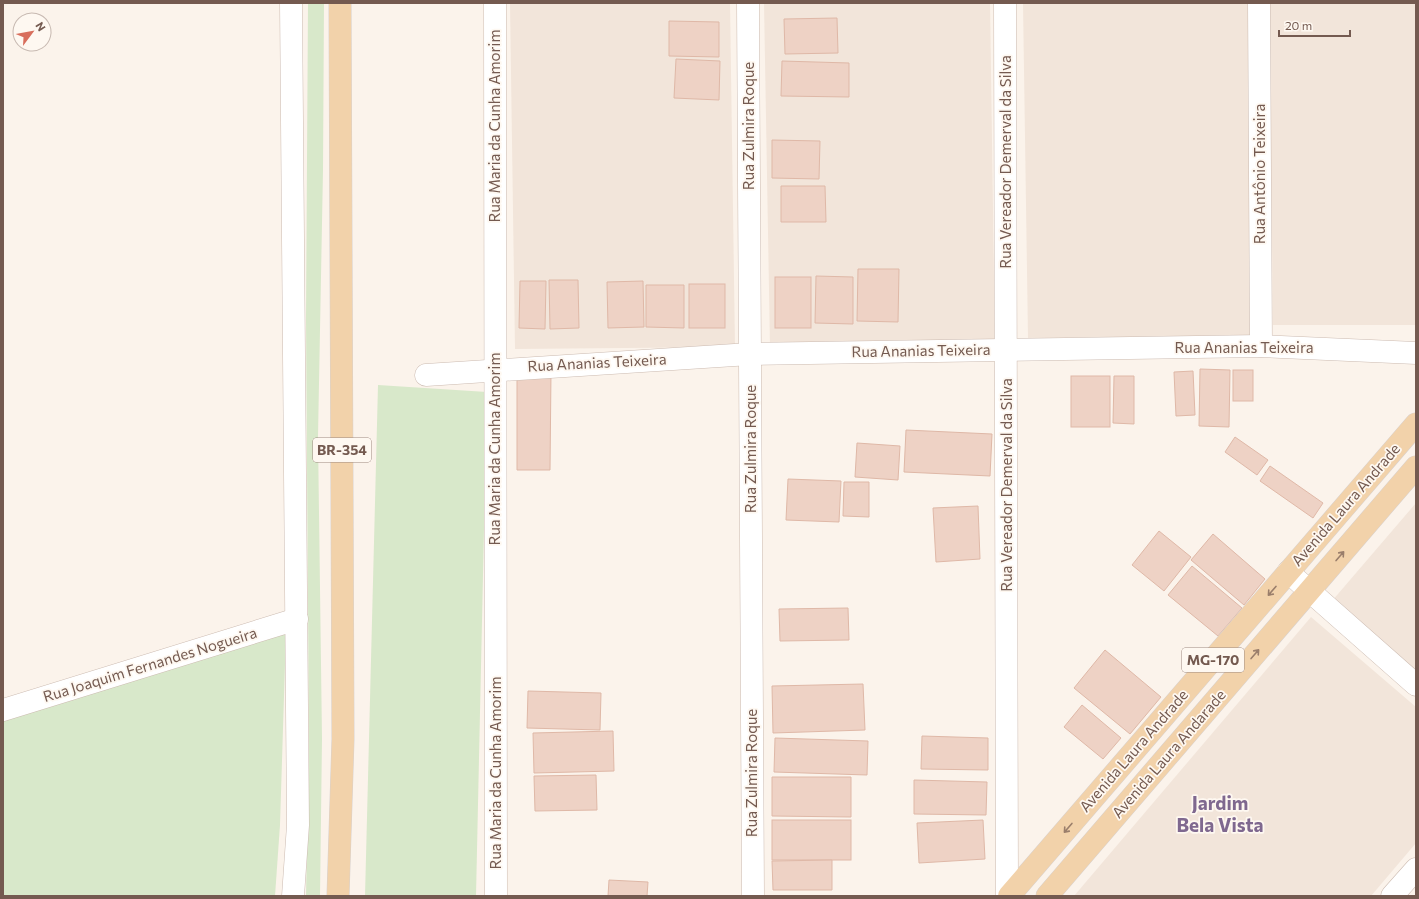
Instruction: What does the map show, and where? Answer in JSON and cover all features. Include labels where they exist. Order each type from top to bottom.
[{"type":"main road","name":"BR-354","points":[[338,896],[343,739],[340,3]]},
{"type":"main road","name":"Avenida Laura Andrade","points":[[1008,896],[1416,424]]},
{"type":"main road","name":"Avenida Laura Andarade","points":[[1047,896],[1416,467]]},
{"type":"street","points":[[291,3],[298,825],[293,896]]},
{"type":"street","name":"Rua Maria da Cunha Amorim","points":[[495,3],[496,896]]},
{"type":"street","name":"Rua Zulmira Roque","points":[[748,3],[753,896]]},
{"type":"street","name":"Rua Vereador Demerval da Silva","points":[[1005,3],[1008,896]]},
{"type":"street","name":"Rua Antônio Teixeira","points":[[1260,3],[1261,346]]},
{"type":"street","name":"Rua Ananias Teixeira","points":[[426,375],[495,369],[750,354],[1261,346],[1416,353]]},
{"type":"street","points":[[1288,572],[1416,685]]},
{"type":"street","name":"Rua Joaquim Fernandes Nogueira","points":[[3,710],[297,619]]},
{"type":"street","points":[[1392,896],[1416,869]]},
{"type":"shaded area","points":[[510,3],[730,3],[735,347],[515,349]]},
{"type":"shaded area","points":[[764,3],[990,3],[995,345],[770,347]]},
{"type":"shaded area","points":[[1023,3],[1249,3],[1254,336],[1028,338]]},
{"type":"shaded area","points":[[1269,3],[1416,3],[1416,325],[1273,325]]},
{"type":"shaded area","points":[[1416,503],[1416,673],[1332,601]]},
{"type":"shaded area","points":[[1311,617],[1416,707],[1416,843],[1371,896],[1074,896]]},
{"type":"green space","points":[[308,3],[324,3],[323,170],[318,437],[322,739],[320,896],[306,896],[309,747],[306,319]]},
{"type":"green space","points":[[378,385],[487,392],[476,896],[365,896]]},
{"type":"green space","points":[[286,632],[280,825],[275,896],[3,896],[3,720]]},
{"type":"building","points":[[837,18],[838,53],[785,54],[784,19]]},
{"type":"building","points":[[669,21],[719,22],[719,57],[669,56]]},
{"type":"building","points":[[676,59],[720,61],[719,100],[674,98]]},
{"type":"building","points":[[782,61],[849,63],[849,97],[781,96]]},
{"type":"building","points":[[772,140],[820,141],[819,179],[772,178]]},
{"type":"building","points":[[781,186],[825,186],[826,222],[781,222]]},
{"type":"building","points":[[858,269],[899,269],[898,322],[857,321]]},
{"type":"building","points":[[816,276],[853,277],[853,324],[815,323]]},
{"type":"building","points":[[775,277],[811,277],[811,328],[775,328]]},
{"type":"building","points":[[549,280],[578,280],[579,328],[550,329]]},
{"type":"building","points":[[520,281],[546,281],[545,329],[519,328]]},
{"type":"building","points":[[643,281],[644,327],[608,328],[607,282]]},
{"type":"building","points":[[689,284],[725,284],[725,328],[689,328]]},
{"type":"building","points":[[646,285],[684,285],[684,328],[646,327]]},
{"type":"building","points":[[1200,369],[1230,370],[1229,427],[1199,426]]},
{"type":"building","points":[[1233,370],[1253,370],[1253,401],[1233,401]]},
{"type":"building","points":[[517,371],[551,371],[550,470],[517,470]]},
{"type":"building","points":[[1193,371],[1195,415],[1176,416],[1174,372]]},
{"type":"building","points":[[1071,376],[1110,376],[1110,427],[1071,427]]},
{"type":"building","points":[[1114,376],[1134,376],[1134,424],[1113,423]]},
{"type":"building","points":[[906,430],[992,434],[990,476],[904,472]]},
{"type":"building","points":[[1235,437],[1268,460],[1257,475],[1225,452]]},
{"type":"building","points":[[857,443],[900,446],[898,480],[855,477]]},
{"type":"building","points":[[1270,466],[1323,503],[1313,518],[1260,481]]},
{"type":"building","points":[[788,479],[841,481],[839,522],[786,520]]},
{"type":"building","points":[[844,482],[869,482],[869,517],[843,516]]},
{"type":"building","points":[[978,506],[980,559],[936,562],[933,508]]},
{"type":"building","points":[[1159,531],[1191,557],[1164,591],[1132,565]]},
{"type":"building","points":[[1213,534],[1265,579],[1244,605],[1191,560]]},
{"type":"building","points":[[1192,566],[1242,608],[1218,636],[1168,595]]},
{"type":"building","points":[[848,608],[849,640],[780,641],[779,609]]},
{"type":"building","points":[[1105,650],[1161,697],[1130,734],[1074,688]]},
{"type":"building","points":[[863,684],[865,730],[773,733],[772,686]]},
{"type":"building","points":[[528,691],[601,693],[600,730],[527,728]]},
{"type":"building","points":[[1082,705],[1121,738],[1103,759],[1064,727]]},
{"type":"building","points":[[613,731],[614,771],[534,773],[533,733]]},
{"type":"building","points":[[922,736],[988,738],[988,770],[921,769]]},
{"type":"building","points":[[775,738],[868,741],[867,775],[774,772]]},
{"type":"building","points":[[596,775],[597,810],[535,811],[534,776]]},
{"type":"building","points":[[772,777],[851,777],[851,817],[772,816]]},
{"type":"building","points":[[914,780],[987,782],[986,815],[914,814]]},
{"type":"building","points":[[772,820],[851,820],[851,860],[772,860]]},
{"type":"building","points":[[983,820],[985,859],[919,863],[917,823]]},
{"type":"building","points":[[832,860],[832,890],[773,890],[772,861]]},
{"type":"building","points":[[609,880],[648,882],[647,896],[608,896]]},
{"type":"district","name":"Jardim Bela Vista","points":[[1220,814]]}]
